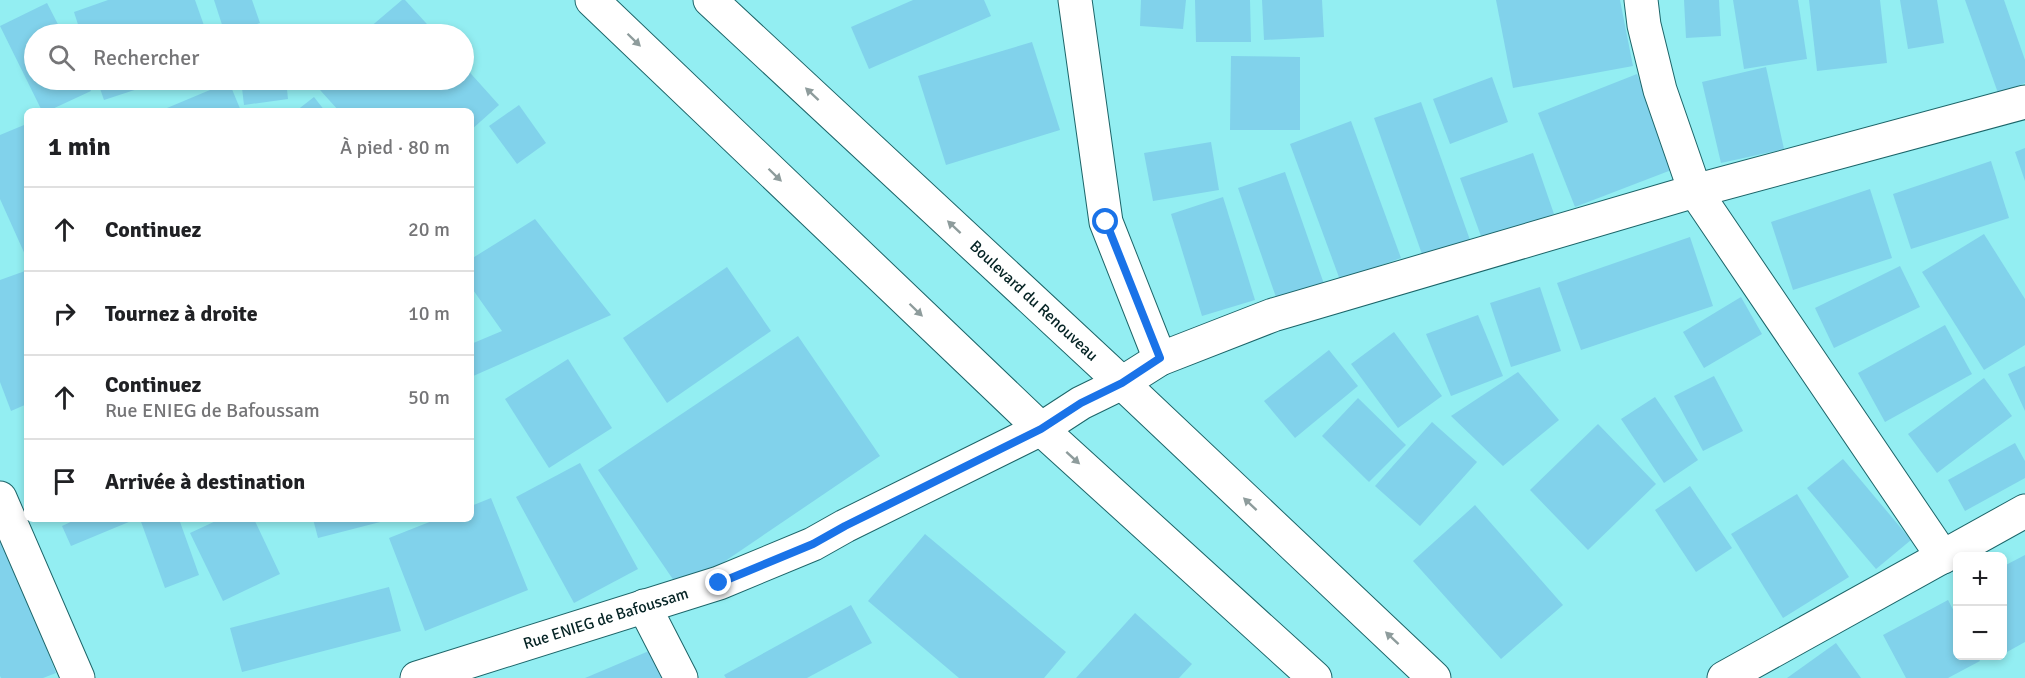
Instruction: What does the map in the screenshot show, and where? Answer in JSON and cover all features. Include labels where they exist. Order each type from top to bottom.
[{"type":"main road","points":[[592,0],[1041,429],[1315,678]]},
{"type":"main road","name":"Boulevard du Renouveau","points":[[710,0],[1122,383],[1434,678]]},
{"type":"main road","points":[[1075,0],[1106,222],[1160,358]]},
{"type":"main road","points":[[1641,0],[1644,25],[1659,90],[1695,191],[1943,557]]},
{"type":"main road","name":"Rue ENIEG de Bafoussam","points":[[417,678],[719,583],[813,544],[1041,429],[1081,403],[1122,383],[1160,358],[1273,315],[1695,191],[2025,102]]},
{"type":"main road","points":[[0,498],[78,678]]},
{"type":"main road","points":[[1724,678],[2025,511]]},
{"type":"main road","points":[[644,606],[681,678]]},
{"type":"building","points":[[108,0],[195,0],[203,24],[78,24],[74,12]]},
{"type":"building","points":[[214,0],[252,0],[260,23],[222,24]]},
{"type":"building","points":[[402,0],[405,0],[427,24],[374,24]]},
{"type":"building","points":[[913,0],[984,0],[991,16],[869,69],[851,27]]},
{"type":"building","points":[[1141,0],[1186,0],[1183,29],[1140,26]]},
{"type":"building","points":[[1195,0],[1250,0],[1251,42],[1196,42]]},
{"type":"building","points":[[1262,0],[1322,0],[1324,37],[1264,40]]},
{"type":"building","points":[[1496,0],[1620,0],[1633,66],[1513,88]]},
{"type":"building","points":[[1684,0],[1719,0],[1721,36],[1686,38]]},
{"type":"building","points":[[1733,0],[1798,0],[1807,59],[1744,69]]},
{"type":"building","points":[[1809,0],[1880,0],[1887,63],[1817,71]]},
{"type":"building","points":[[1900,0],[1937,0],[1944,43],[1908,49]]},
{"type":"building","points":[[1965,0],[2004,0],[2025,60],[2025,83],[1998,93]]},
{"type":"building","points":[[47,3],[58,24],[24,24],[24,75],[0,26]]},
{"type":"building","points":[[1032,42],[1060,130],[946,165],[918,76]]},
{"type":"building","points":[[1231,56],[1300,57],[1300,130],[1230,130]]},
{"type":"building","points":[[1766,67],[1784,149],[1721,163],[1702,82]]},
{"type":"building","points":[[1637,74],[1674,169],[1575,207],[1538,113]]},
{"type":"building","points":[[474,77],[499,105],[474,127],[474,108],[336,108],[320,90],[474,90]]},
{"type":"building","points":[[1492,77],[1508,122],[1450,144],[1433,99]]},
{"type":"building","points":[[32,90],[91,91],[54,108],[41,108]]},
{"type":"building","points":[[100,90],[134,90],[104,100]]},
{"type":"building","points":[[210,90],[232,90],[240,108],[167,108]]},
{"type":"building","points":[[242,90],[287,90],[288,99],[244,105]]},
{"type":"building","points":[[314,97],[323,108],[300,108]]},
{"type":"building","points":[[1421,102],[1470,240],[1423,257],[1374,118]]},
{"type":"building","points":[[519,105],[546,143],[517,164],[489,126]]},
{"type":"building","points":[[1351,121],[1401,258],[1340,280],[1290,144]]},
{"type":"building","points":[[24,125],[24,252],[0,199],[0,135]]},
{"type":"building","points":[[1211,142],[1219,190],[1153,201],[1144,153]]},
{"type":"building","points":[[2025,148],[2025,181],[2015,152]]},
{"type":"building","points":[[1533,153],[1554,214],[1482,239],[1460,178]]},
{"type":"building","points":[[1991,161],[2009,218],[1911,249],[1893,194]]},
{"type":"building","points":[[1285,172],[1324,284],[1277,300],[1238,188]]},
{"type":"building","points":[[1870,189],[1892,258],[1793,290],[1771,222]]},
{"type":"building","points":[[1223,197],[1255,300],[1202,316],[1171,214]]},
{"type":"building","points":[[535,219],[611,315],[474,376],[474,343],[502,331],[474,291],[474,257]]},
{"type":"building","points":[[1984,234],[2025,299],[2025,345],[1984,370],[1922,272]]},
{"type":"building","points":[[1690,237],[1713,306],[1581,350],[1557,283]]},
{"type":"building","points":[[1900,266],[1920,307],[1834,348],[1815,308]]},
{"type":"building","points":[[727,267],[771,331],[667,403],[623,338]]},
{"type":"building","points":[[24,271],[24,405],[11,411],[0,382],[0,280]]},
{"type":"building","points":[[1540,287],[1561,351],[1511,367],[1490,303]]},
{"type":"building","points":[[1741,297],[1762,334],[1704,368],[1683,332]]},
{"type":"building","points":[[1478,315],[1503,376],[1451,396],[1426,334]]},
{"type":"building","points":[[1945,325],[1972,374],[1885,422],[1858,373]]},
{"type":"building","points":[[1394,332],[1442,396],[1398,428],[1351,364]]},
{"type":"building","points":[[798,336],[880,456],[681,591],[598,470]]},
{"type":"building","points":[[1329,350],[1358,386],[1295,438],[1264,401]]},
{"type":"building","points":[[568,359],[612,428],[549,468],[505,399]]},
{"type":"building","points":[[2025,366],[2025,411],[2008,374]]},
{"type":"building","points":[[1518,372],[1559,420],[1503,466],[1451,416]]},
{"type":"building","points":[[1714,376],[1743,431],[1703,451],[1674,396]]},
{"type":"building","points":[[1984,378],[2012,416],[1937,473],[1908,434]]},
{"type":"building","points":[[1655,397],[1698,460],[1664,483],[1621,419]]},
{"type":"building","points":[[1358,398],[1406,445],[1369,482],[1322,436]]},
{"type":"building","points":[[1432,422],[1477,462],[1420,526],[1375,486]]},
{"type":"building","points":[[1598,424],[1656,484],[1588,550],[1530,490]]},
{"type":"building","points":[[2015,443],[2025,461],[2025,478],[1965,511],[1948,480]]},
{"type":"building","points":[[1843,459],[1911,540],[1876,569],[1807,488]]},
{"type":"building","points":[[580,463],[638,569],[574,603],[516,497]]},
{"type":"building","points":[[1690,486],[1732,548],[1696,572],[1655,510]]},
{"type":"building","points":[[1797,494],[1849,577],[1783,618],[1731,534]]},
{"type":"building","points":[[491,498],[528,590],[425,631],[389,538],[429,522],[474,522],[474,505]]},
{"type":"building","points":[[1475,505],[1563,605],[1501,659],[1413,561]]},
{"type":"building","points":[[71,522],[129,522],[71,546],[62,526]]},
{"type":"building","points":[[141,522],[180,522],[199,575],[165,588]]},
{"type":"building","points":[[214,522],[255,522],[280,574],[223,601],[190,533]]},
{"type":"building","points":[[314,522],[380,522],[318,538]]},
{"type":"building","points":[[0,530],[56,673],[43,678],[1,678],[0,676]]},
{"type":"building","points":[[925,534],[1066,652],[1044,678],[959,678],[868,601]]},
{"type":"building","points":[[2025,555],[2025,642],[2007,652],[2007,606],[2007,564]]},
{"type":"building","points":[[389,587],[401,631],[242,672],[230,628]]},
{"type":"building","points":[[1948,600],[1953,610],[1953,660],[1980,661],[1948,678],[1906,678],[1883,635]]},
{"type":"building","points":[[851,605],[872,643],[807,678],[726,678],[724,675]]},
{"type":"building","points":[[1135,613],[1192,664],[1179,678],[1076,678]]},
{"type":"building","points":[[1836,643],[1861,678],[1787,678]]},
{"type":"building","points":[[656,648],[668,675],[660,678],[585,678]]},
{"type":"route","points":[[719,583],[813,544],[1041,429],[1081,403],[1122,383],[1160,358],[1106,222]]}]
